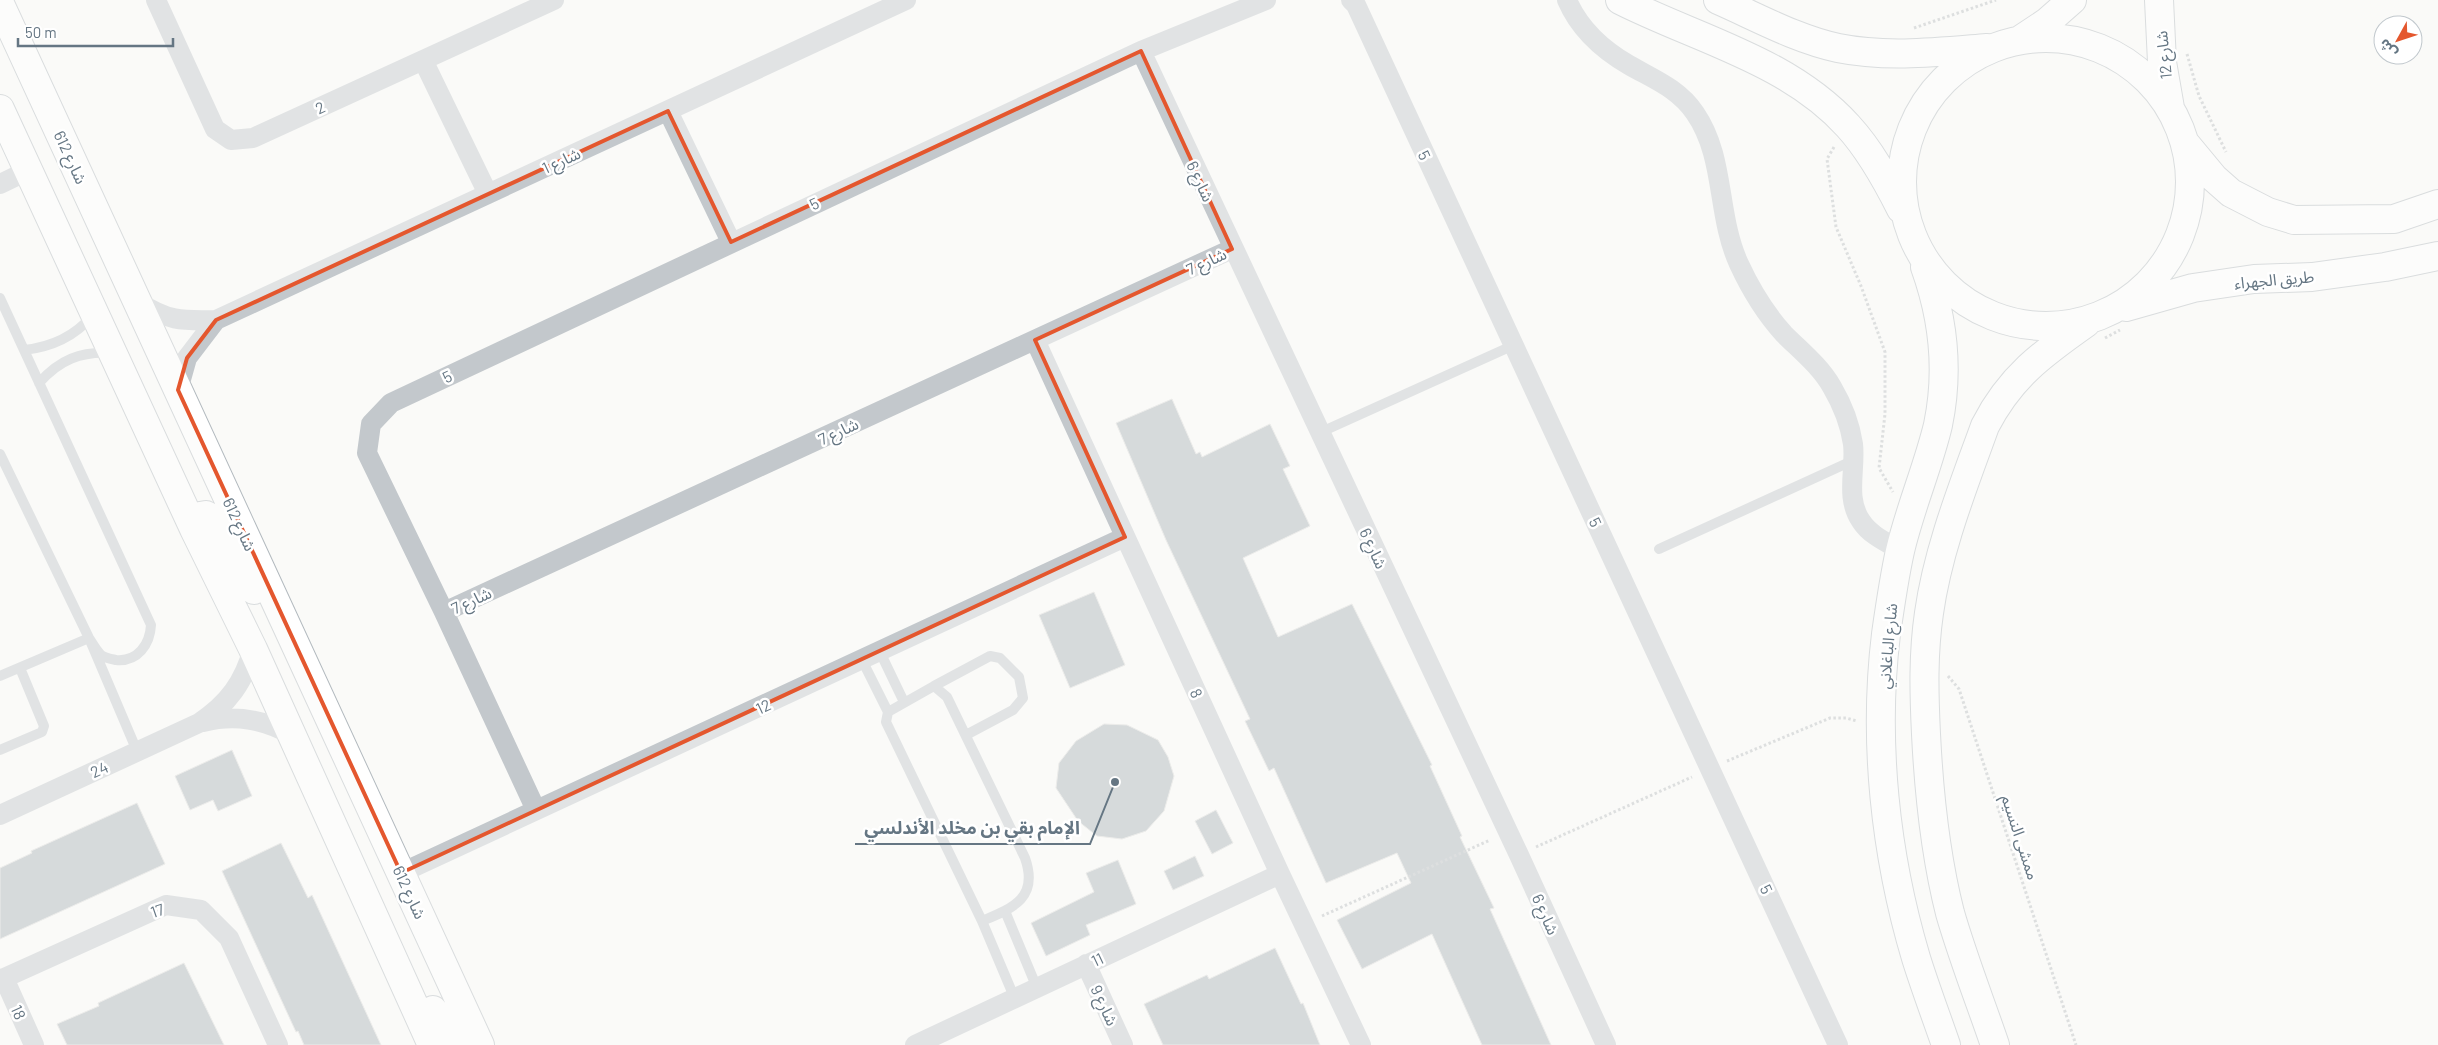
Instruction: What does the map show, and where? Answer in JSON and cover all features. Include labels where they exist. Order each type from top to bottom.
[{"type":"street","name":"2","points":[[156,0],[215,129],[231,140],[253,138],[554,0]]},
{"type":"street","name":"شارع 1","points":[[137,301],[153,311],[178,321],[216,320],[906,0]]},
{"type":"street","name":"5","points":[[372,424],[390,403],[1141,51],[1266,0]]},
{"type":"street","name":"5","points":[[1351,0],[1356,5],[1838,1045]]},
{"type":"street","points":[[1567,0],[1581,24],[1595,40],[1628,65],[1673,88],[1695,112],[1715,156],[1723,215],[1738,262],[1750,288],[1766,312],[1819,369],[1832,386],[1848,423],[1854,460],[1852,500],[1857,515],[1868,530],[1900,550]]},
{"type":"street","points":[[1620,0],[1653,17],[1787,76],[1820,99],[1848,126],[1872,156],[1914,238]]},
{"type":"street","points":[[1718,0],[1807,39],[1847,49],[1902,53],[1993,48]]},
{"type":"street","points":[[1914,238],[1903,199],[1902,172],[1906,146],[1916,120],[1930,97],[1948,76],[1969,60],[1993,48],[2019,40],[2047,22],[2072,0]]},
{"type":"street","name":"شارع 12","points":[[2159,0],[2162,62],[2170,109]]},
{"type":"street","name":"شارع 612","points":[[0,4],[401,873],[469,1041]]},
{"type":"street","points":[[0,33],[8,50],[36,81]]},
{"type":"street","points":[[1995,1045],[1950,913],[1935,842],[1930,806],[1924,704],[1925,646],[1929,613],[1943,548],[1985,426],[2006,391],[2035,360],[2108,324],[2156,276],[2172,252],[2180,235],[2189,199],[2190,171],[2184,143],[2170,109],[2152,85],[2130,66],[2105,51],[2078,42],[2058,39],[2019,40]]},
{"type":"street","name":"شارع 6","points":[[1141,51],[1606,1045]]},
{"type":"street","points":[[423,60],[488,194]]},
{"type":"street","points":[[0,109],[194,529],[253,648],[432,1045]]},
{"type":"street","points":[[668,111],[731,242]]},
{"type":"street","points":[[2184,143],[2203,167],[2232,193],[2260,208],[2294,220],[2394,219],[2438,204]]},
{"type":"street","points":[[0,184],[29,170]]},
{"type":"street","name":"طريق الجهراء","points":[[1914,238],[1933,270],[1950,289],[1970,304],[1992,316],[2016,323],[2042,326],[2108,324],[2193,288],[2254,279],[2312,277],[2385,267],[2438,256]]},
{"type":"street","name":"شارع الباغلاني","points":[[1914,238],[1934,292],[1942,336],[1943,380],[1938,424],[1900,550],[1886,636],[1882,684],[1882,732],[1886,805],[1895,869],[1904,914],[1916,958],[1946,1045]]},
{"type":"street","name":"شارع 7","points":[[444,612],[1232,249]]},
{"type":"street","name":"شارع 1","points":[[178,390],[187,358],[216,320]]},
{"type":"street","name":"8","points":[[1035,340],[1280,874],[1361,1045]]},
{"type":"street","name":"شارع 7","points":[[372,424],[367,453],[444,612],[536,810]]},
{"type":"street","points":[[194,529],[200,516],[206,515],[211,518],[260,601],[296,645]]},
{"type":"street","name":"12","points":[[401,873],[1125,537]]},
{"type":"street","name":"24","points":[[0,815],[199,723],[212,714],[234,692],[243,678],[253,648]]},
{"type":"street","name":"24","points":[[199,723],[214,719],[246,718],[262,722],[292,735]]},
{"type":"street","name":"11","points":[[914,1045],[1280,874]]},
{"type":"street","name":"17","points":[[2,979],[166,905],[201,910],[229,938],[278,1045]]},
{"type":"street","points":[[369,907],[429,1001],[449,1038],[469,1041]]},
{"type":"street","name":"شارع 9","points":[[1086,964],[1124,1045]]},
{"type":"street","name":"18","points":[[2,979],[34,1045]]},
{"type":"lane","points":[[0,298],[151,625],[151,634],[143,650],[128,659],[110,659],[102,656],[89,638]]},
{"type":"lane","points":[[24,350],[44,347],[64,340],[95,314]]},
{"type":"lane","points":[[1319,432],[1514,345]]},
{"type":"lane","points":[[39,382],[48,372],[72,357],[85,353],[113,353]]},
{"type":"lane","points":[[0,454],[89,638],[137,752]]},
{"type":"lane","points":[[1659,549],[1854,460]]},
{"type":"lane","points":[[0,676],[89,638]]},
{"type":"lane","points":[[871,656],[904,702]]},
{"type":"lane","points":[[871,656],[888,712],[886,722],[982,921],[1015,999]]},
{"type":"lane","points":[[888,712],[990,656],[1000,658],[1020,677],[1023,698],[1013,710],[966,735]]},
{"type":"lane","points":[[0,750],[42,732],[44,726],[20,668]]},
{"type":"lane","points":[[934,686],[947,697],[1031,874],[1021,900],[1013,908],[982,921]]},
{"type":"lane","points":[[1005,911],[1038,988]]},
{"type":"path","points":[[1912,28],[1996,0]]},
{"type":"path","points":[[2186,48],[2200,96],[2229,160]]},
{"type":"path","points":[[1848,126],[1827,159],[1836,227],[1861,286],[1885,352],[1885,414],[1879,468],[1909,519]]},
{"type":"path","name":"ممشى النسيم","points":[[1948,675],[1959,690],[2076,1045]]},
{"type":"path","points":[[1304,924],[1508,832]]},
{"type":"highlighted area","points":[[1141,51],[1232,249],[1035,340],[1125,537],[401,873],[178,390],[187,358],[216,320],[668,111],[731,242]]},
{"type":"building","points":[[1172,399],[1196,454],[1200,452],[1202,457],[1270,424],[1290,466],[1283,469],[1310,526],[1243,558],[1278,637],[1352,604],[1432,765],[1430,766],[1462,836],[1460,837],[1494,908],[1490,909],[1551,1045],[1482,1045],[1432,934],[1362,969],[1337,920],[1411,883],[1397,853],[1326,883],[1274,768],[1269,771],[1245,721],[1250,719],[1166,540],[1116,423]]},
{"type":"building","points":[[1094,592],[1125,665],[1070,688],[1039,615]]},
{"type":"building","points":[[1104,724],[1127,725],[1158,740],[1168,757],[1174,776],[1164,811],[1146,831],[1122,839],[1097,836],[1078,821],[1056,788],[1059,763],[1076,741]]},
{"type":"building","points":[[232,750],[252,796],[218,811],[213,800],[190,810],[175,776]]},
{"type":"building","points":[[137,803],[165,864],[0,939],[0,868],[32,853],[31,851]]},
{"type":"building","points":[[1216,810],[1233,843],[1212,854],[1195,821]]},
{"type":"building","points":[[281,843],[308,898],[312,895],[381,1045],[304,1045],[298,1031],[296,1032],[222,871]]},
{"type":"building","points":[[1195,856],[1204,876],[1173,890],[1164,871]]},
{"type":"building","points":[[1118,860],[1136,904],[1086,925],[1090,935],[1046,956],[1031,923],[1094,892],[1086,873]]},
{"type":"building","points":[[1275,948],[1301,1004],[1303,1003],[1320,1045],[1163,1045],[1144,1004],[1207,975],[1209,979]]},
{"type":"building","points":[[184,963],[224,1045],[67,1045],[57,1024],[99,1006],[98,1003]]},
{"type":"place","name":"الإمام بقي بن مخلد الأندلسي","points":[[1115,782]]}]
